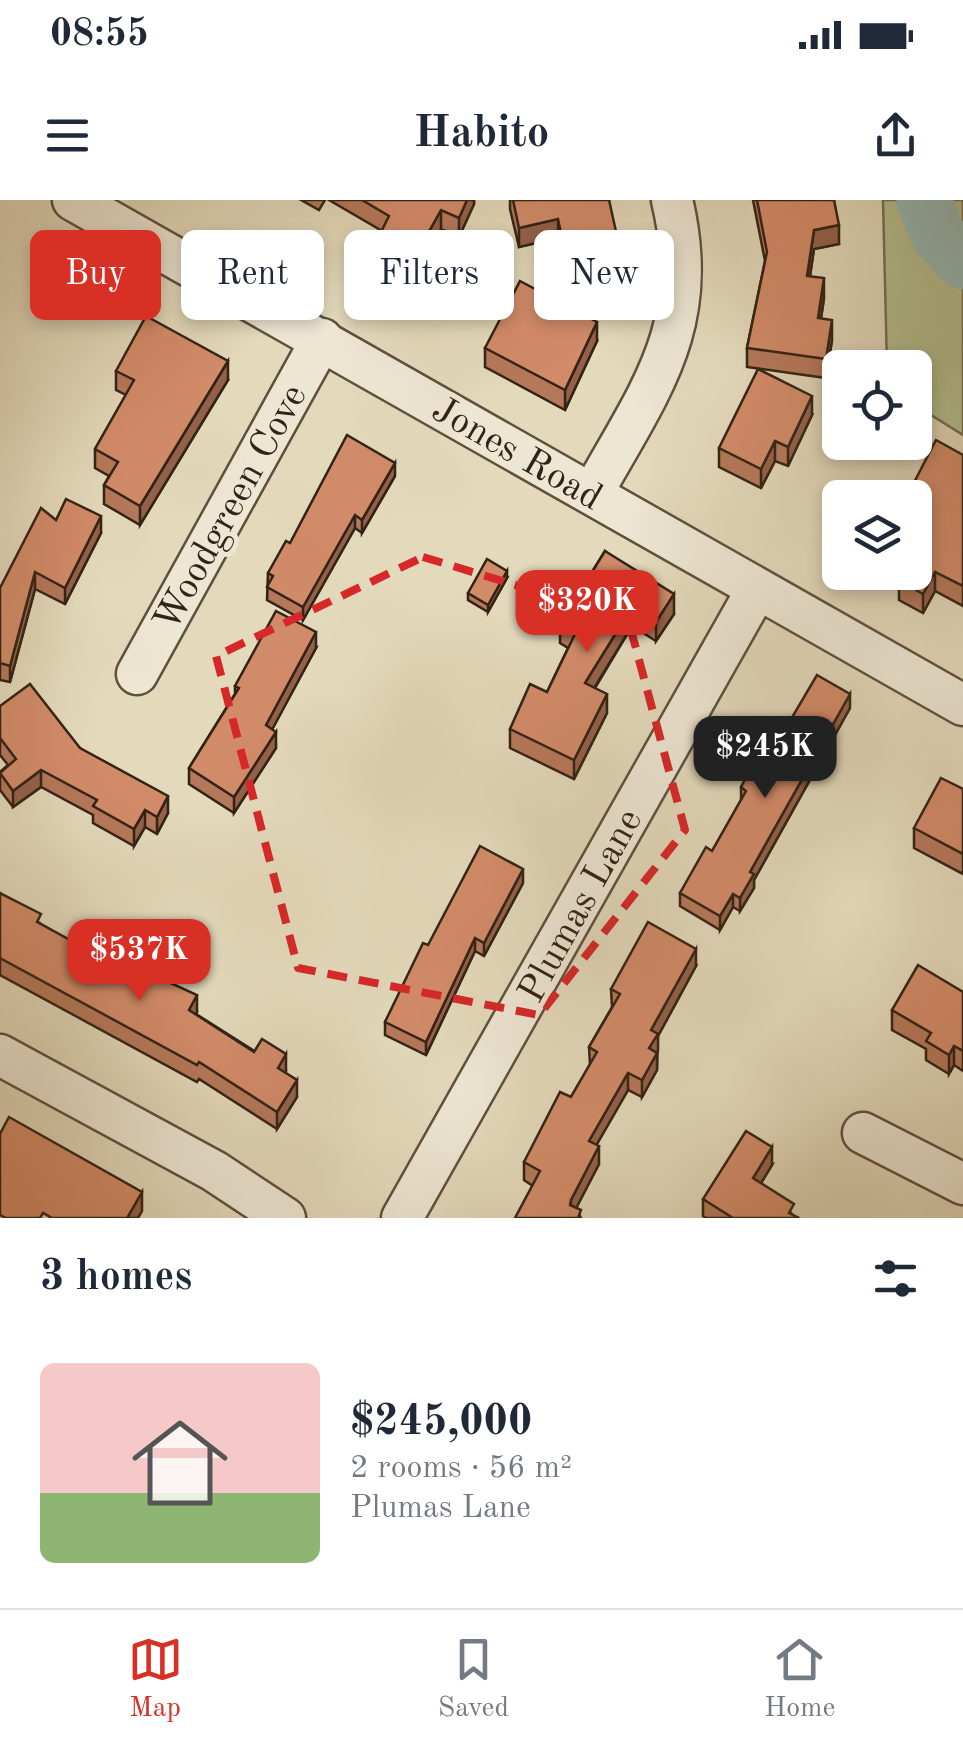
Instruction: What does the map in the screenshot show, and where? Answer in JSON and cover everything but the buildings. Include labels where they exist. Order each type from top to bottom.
[{"type":"street","name":"Jones Road","points":[[73,200],[963,706]]},
{"type":"street","points":[[592,494],[662,368],[676,324],[684,287],[683,246],[672,200]]},
{"type":"street","name":"Woodgreen Cove","points":[[137,674],[322,340]]},
{"type":"street","name":"Plumas Lane","points":[[402,1218],[756,590]]},
{"type":"street","points":[[0,1055],[214,1171],[285,1218]]},
{"type":"street","points":[[863,1133],[963,1184]]},
{"type":"highlighted area","points":[[423,557],[628,619],[685,830],[539,1015],[298,968],[216,656]]},
{"type":"green space","points":[[883,200],[963,200],[963,435],[932,416],[932,350],[887,350]]},
{"type":"waterway","points":[[924,200],[938,235],[963,262]]}]
